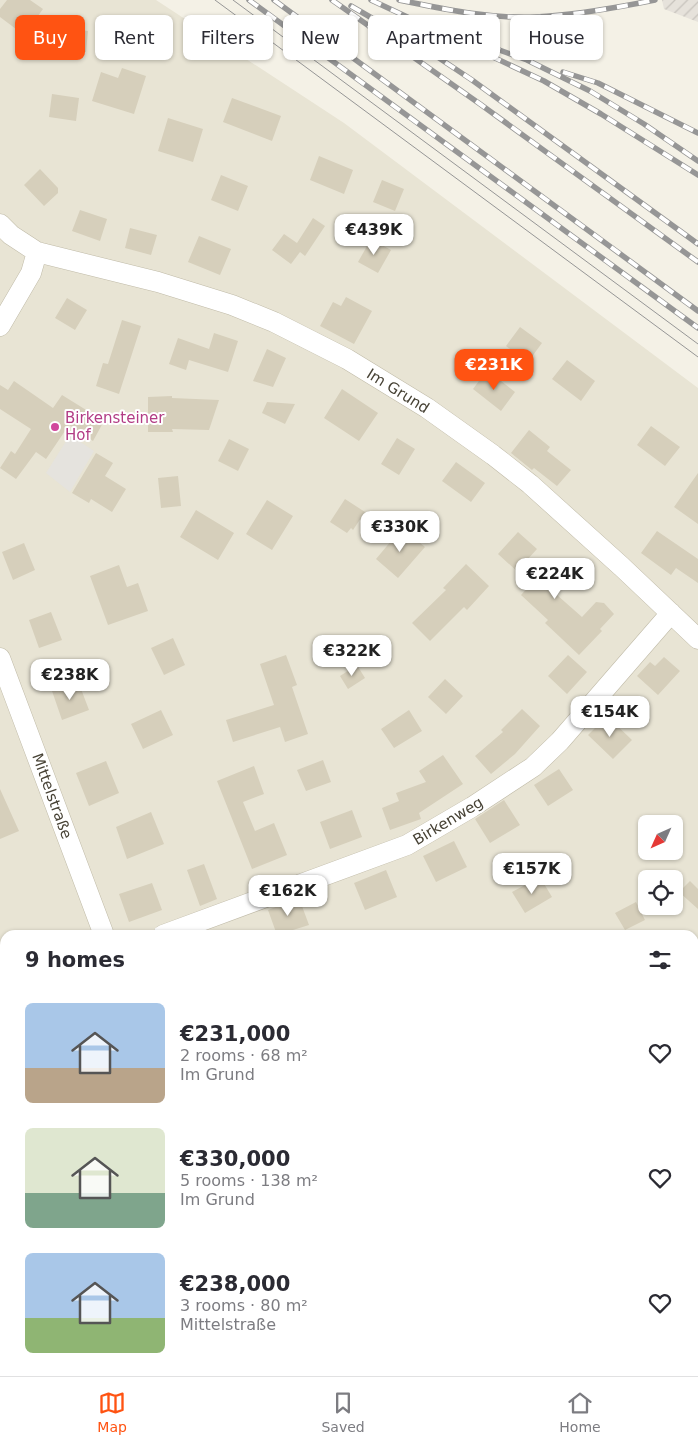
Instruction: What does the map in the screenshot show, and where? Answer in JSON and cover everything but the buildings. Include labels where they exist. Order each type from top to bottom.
[{"type":"street","name":"Im Grund","points":[[0,224],[11,235],[37,252],[158,282],[232,305],[274,322],[347,359],[426,408],[515,473],[622,567],[698,639]]},
{"type":"street","points":[[0,326],[30,273],[37,252]]},
{"type":"street","name":"Birkenweg","points":[[177,930],[407,845],[472,807],[540,761],[560,741],[671,613]]},
{"type":"street","name":"Mittelstraße","points":[[0,658],[102,930]]},
{"type":"shaded area","points":[[0,0],[156,0],[183,18],[183,60],[248,60],[344,123],[698,388],[698,930],[0,930]]},
{"type":"shaded area","points":[[662,0],[698,0],[698,22],[664,9]]},
{"type":"shaded area","points":[[70,435],[94,451],[70,492],[46,473]]},
{"type":"tram line","points":[[215,0],[698,357]]},
{"type":"tram line","points":[[233,0],[698,344]]},
{"type":"railway","points":[[249,0],[698,328]]},
{"type":"railway","points":[[274,0],[698,311]]},
{"type":"railway","points":[[332,0],[480,104],[698,262]]},
{"type":"railway","points":[[371,0],[544,81],[601,114],[698,175]]},
{"type":"railway","points":[[399,0],[467,13],[519,17],[581,13],[655,0]]},
{"type":"railway","points":[[351,6],[424,48],[472,80],[698,244]]},
{"type":"railway","points":[[500,50],[527,60],[590,91],[644,124],[698,161]]},
{"type":"railway","points":[[563,72],[598,83],[698,133]]},
{"type":"place","name":"Birkensteiner Hof","points":[[55,427]]}]
